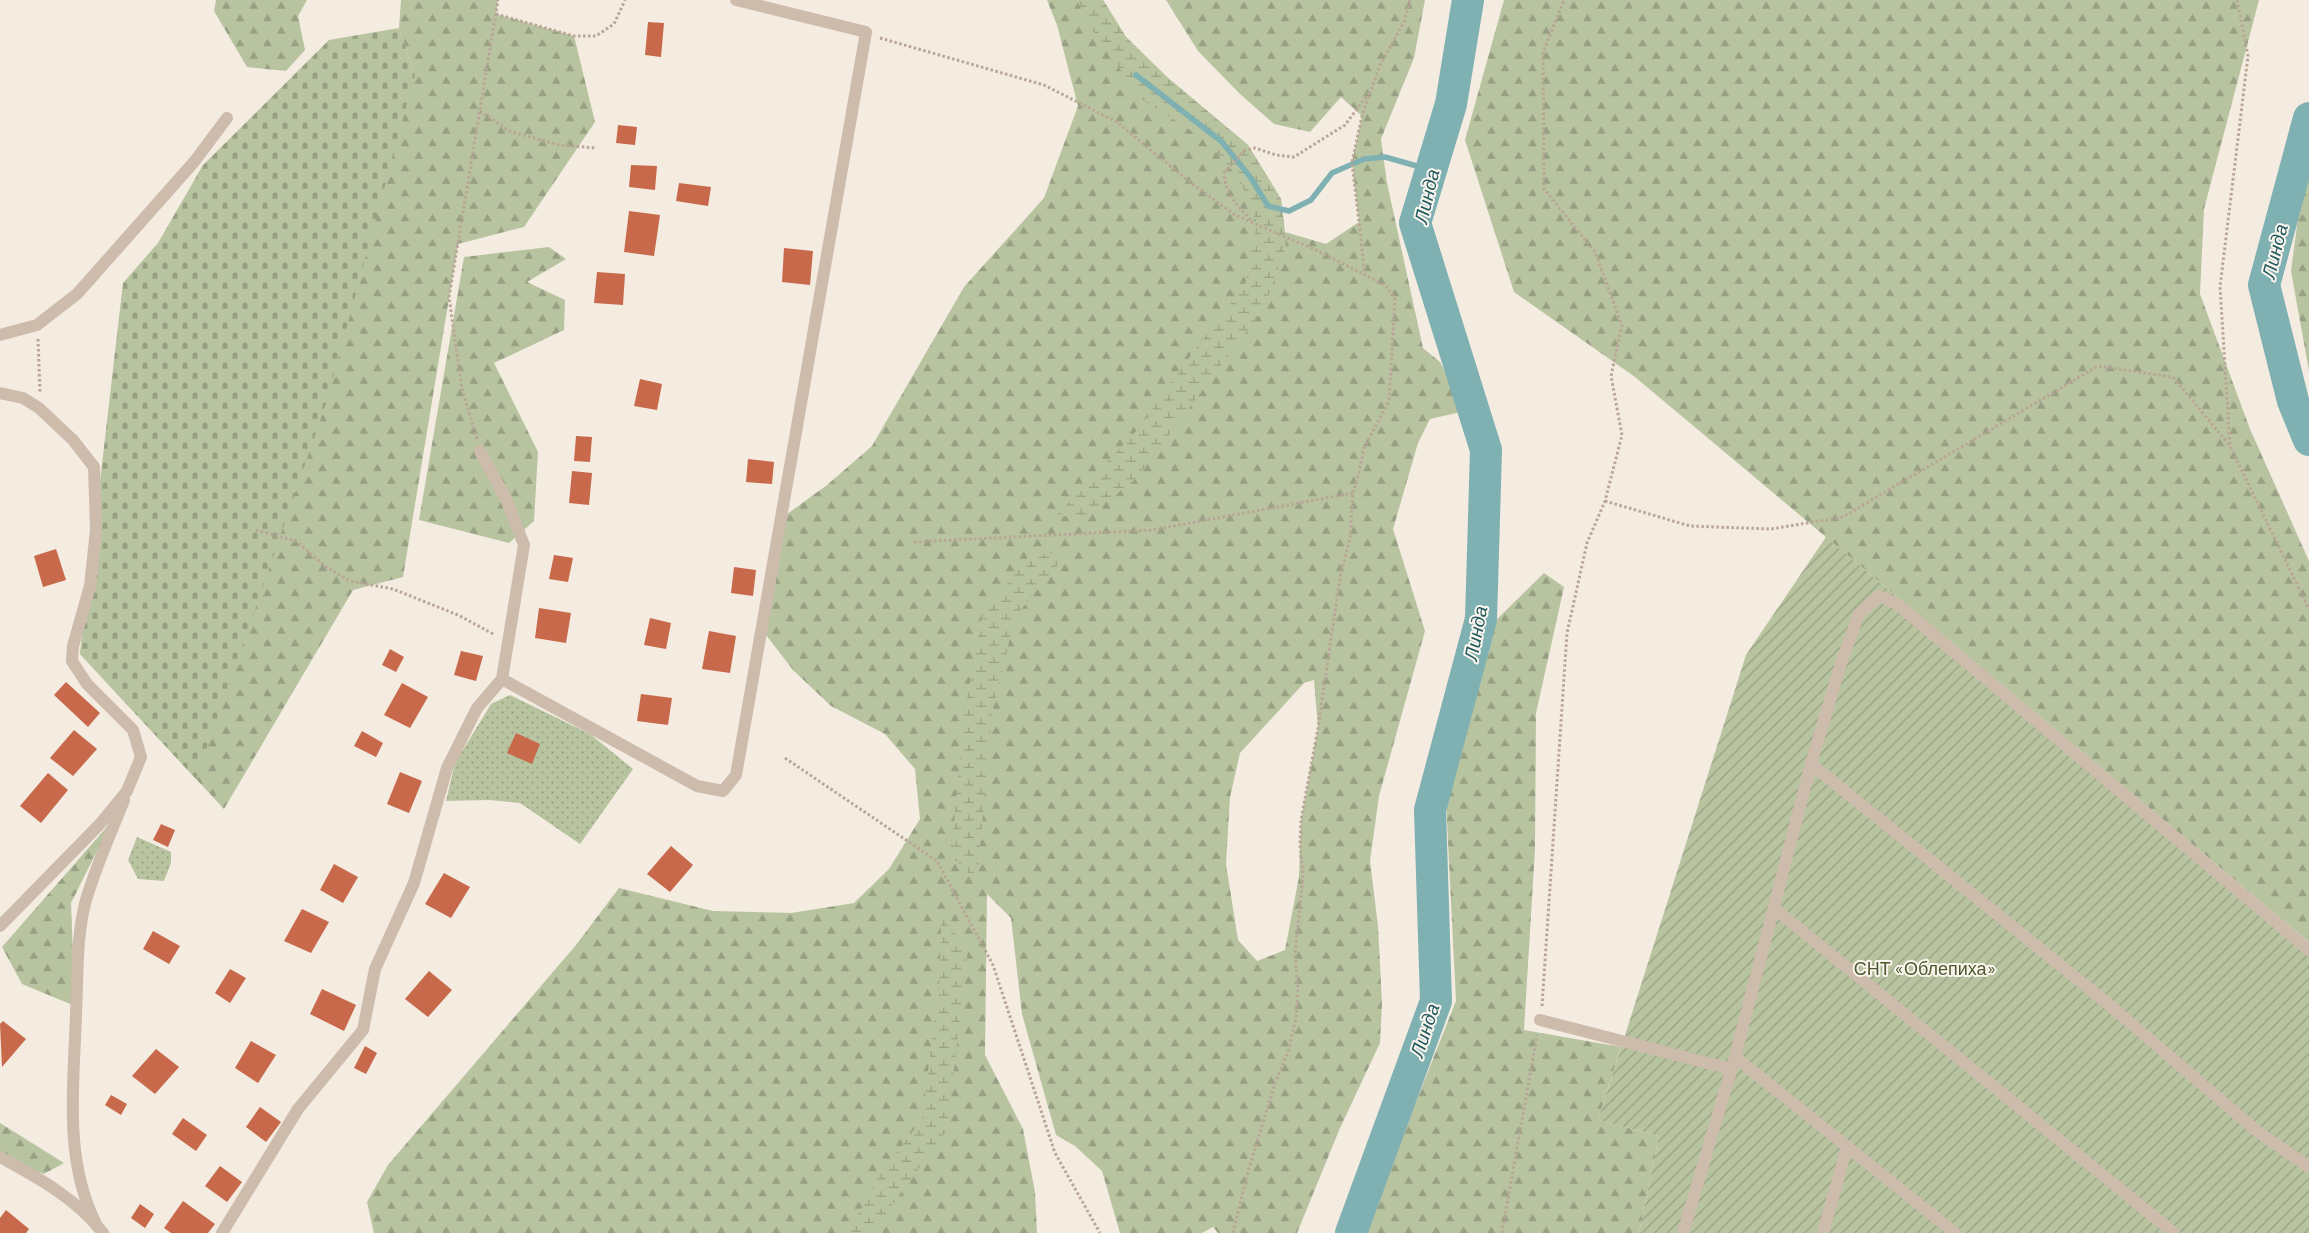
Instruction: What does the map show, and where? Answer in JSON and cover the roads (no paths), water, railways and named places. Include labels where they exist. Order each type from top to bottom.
[{"type":"street","points":[[502,679],[698,786],[723,791],[736,775],[866,32],[736,0]]},
{"type":"street","points":[[0,335],[37,325],[77,294],[194,162],[227,118]]},
{"type":"street","points":[[0,393],[23,398],[39,408],[73,440],[94,467],[96,530],[90,586],[73,646],[72,661],[87,684],[133,730],[141,757],[86,901],[79,948],[72,1098],[73,1146],[85,1202],[99,1228]]},
{"type":"street","points":[[222,1233],[298,1109],[363,1030],[376,969],[414,883],[447,768],[477,708],[502,679],[524,545],[506,499],[480,451]]},
{"type":"street","points":[[1683,1233],[1733,1063],[1811,764],[1841,663],[1859,614],[1879,596],[1897,604],[2309,950]]},
{"type":"street","points":[[1811,764],[2107,1003],[2258,1132],[2309,1167]]},
{"type":"street","points":[[0,926],[100,824],[127,791]]},
{"type":"street","points":[[1774,909],[2174,1233]]},
{"type":"street","points":[[1540,1020],[1733,1063],[1847,1147],[1955,1233]]},
{"type":"street","points":[[1823,1233],[1847,1147]]},
{"type":"street","points":[[0,1157],[40,1179],[81,1208],[99,1228]]},
{"type":"waterway","name":"Линда","points":[[1351,1233],[1436,1001],[1430,810],[1481,619],[1486,450],[1415,223],[1451,104],[1468,0]]},
{"type":"waterway","points":[[1136,75],[1222,142],[1251,178],[1268,206],[1289,211],[1311,200],[1332,173],[1364,159],[1385,157],[1431,170]]},
{"type":"waterway","name":"Линда","points":[[2309,118],[2264,285],[2293,401],[2309,440]]},
{"type":"park label","name":"СНТ «Облепиха»","points":[[1925,968]]}]
